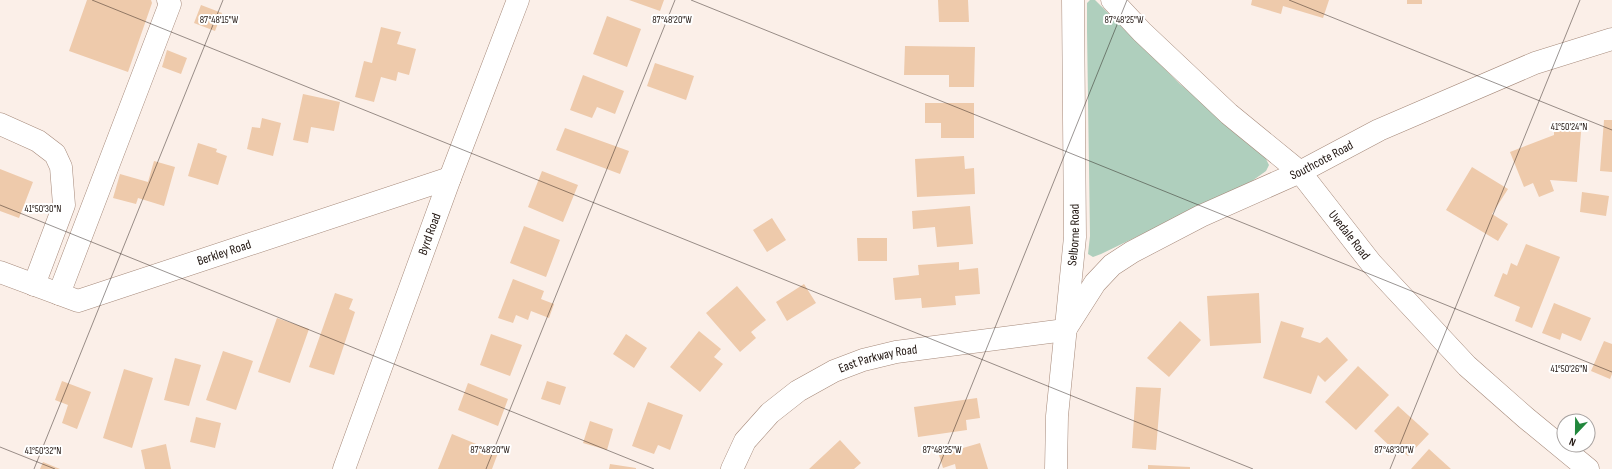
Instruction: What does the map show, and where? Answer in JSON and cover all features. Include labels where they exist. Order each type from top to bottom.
[{"type":"street","points":[[59,294],[170,4],[168,0]]},
{"type":"street","name":"Byrd Road","points":[[344,469],[450,178],[518,0]]},
{"type":"street","name":"Selborne Road","points":[[1056,469],[1057,416],[1075,237],[1073,0]]},
{"type":"street","name":"Uvedale Road","points":[[1112,0],[1142,32],[1208,94],[1300,172],[1371,263],[1467,366],[1526,418],[1588,469]]},
{"type":"street","name":"Southcote Road","points":[[1065,330],[1095,283],[1112,266],[1132,252],[1201,216],[1300,172],[1379,130],[1535,63],[1612,39]]},
{"type":"street","points":[[0,124],[38,141],[55,154],[61,168],[64,205],[34,285]]},
{"type":"street","name":"Berkley Road","points":[[0,272],[78,301],[450,178]]},
{"type":"street","name":"East Parkway Road","points":[[732,469],[745,441],[770,413],[798,391],[834,371],[863,360],[896,352],[1065,330]]},
{"type":"green space","points":[[1090,0],[1095,0],[1180,84],[1264,155],[1269,165],[1266,171],[1252,181],[1093,257],[1088,254],[1090,236],[1087,3]]},
{"type":"building","points":[[87,0],[151,0],[152,3],[128,72],[69,51]]},
{"type":"building","points":[[629,0],[664,0],[660,11]]},
{"type":"building","points":[[938,0],[968,0],[969,22],[939,22]]},
{"type":"building","points":[[1252,0],[1329,0],[1323,18],[1283,6],[1281,14],[1251,5]]},
{"type":"building","points":[[1407,0],[1422,0],[1422,4],[1407,4]]},
{"type":"building","points":[[201,5],[222,13],[215,31],[194,23]]},
{"type":"building","points":[[607,16],[641,29],[627,67],[593,54]]},
{"type":"building","points":[[381,27],[401,32],[397,44],[416,49],[409,75],[398,72],[396,81],[381,77],[374,102],[355,97],[364,61],[372,63]]},
{"type":"building","points":[[905,46],[975,47],[974,87],[949,87],[949,75],[904,75]]},
{"type":"building","points":[[167,50],[187,58],[181,74],[162,67]]},
{"type":"building","points":[[655,63],[694,76],[686,100],[647,86]]},
{"type":"building","points":[[583,75],[624,91],[615,114],[597,107],[592,118],[570,110]]},
{"type":"building","points":[[303,94],[340,102],[334,131],[311,127],[308,143],[293,140]]},
{"type":"building","points":[[925,103],[974,103],[974,138],[941,138],[941,123],[925,123]]},
{"type":"building","points":[[262,118],[281,123],[273,156],[247,149],[252,127],[260,128]]},
{"type":"building","points":[[1604,120],[1612,120],[1612,172],[1600,171]]},
{"type":"building","points":[[565,128],[629,151],[620,174],[556,150]]},
{"type":"building","points":[[1554,130],[1581,132],[1577,182],[1550,180],[1554,191],[1539,197],[1533,183],[1524,187],[1510,152],[1554,135]]},
{"type":"building","points":[[198,143],[217,149],[216,152],[227,156],[218,185],[188,176]]},
{"type":"building","points":[[964,156],[965,169],[974,168],[975,194],[917,197],[915,159]]},
{"type":"building","points":[[154,161],[175,167],[164,206],[138,198],[136,204],[113,198],[120,174],[148,182]]},
{"type":"building","points":[[1472,167],[1508,189],[1492,214],[1508,224],[1498,241],[1446,210]]},
{"type":"building","points":[[0,169],[33,182],[19,218],[0,211]]},
{"type":"building","points":[[542,171],[578,185],[563,222],[528,207]]},
{"type":"building","points":[[1582,192],[1609,196],[1606,216],[1580,212]]},
{"type":"building","points":[[970,206],[973,244],[937,247],[935,227],[913,229],[912,211]]},
{"type":"building","points":[[772,218],[786,240],[767,252],[753,230]]},
{"type":"building","points":[[524,226],[560,240],[546,277],[510,263]]},
{"type":"building","points":[[857,238],[887,238],[887,261],[858,261]]},
{"type":"building","points":[[1526,244],[1560,257],[1532,328],[1515,321],[1520,307],[1494,296],[1503,273],[1507,275],[1511,263],[1517,266]]},
{"type":"building","points":[[959,262],[959,270],[978,268],[980,294],[955,296],[956,305],[922,308],[921,298],[895,300],[893,278],[919,275],[918,265]]},
{"type":"building","points":[[513,279],[544,291],[541,299],[554,304],[549,318],[531,311],[528,320],[516,315],[513,323],[498,318]]},
{"type":"building","points":[[804,284],[816,303],[787,321],[776,302]]},
{"type":"building","points":[[737,286],[766,320],[751,332],[756,338],[740,352],[706,313]]},
{"type":"building","points":[[335,293],[353,299],[349,309],[355,312],[334,375],[309,367]]},
{"type":"building","points":[[1259,293],[1261,343],[1210,346],[1207,296]]},
{"type":"building","points":[[1554,303],[1591,318],[1581,341],[1562,333],[1560,340],[1542,333]]},
{"type":"building","points":[[277,318],[309,329],[290,383],[258,372]]},
{"type":"building","points":[[1180,321],[1201,340],[1169,377],[1147,358]]},
{"type":"building","points":[[1281,321],[1304,328],[1301,337],[1320,343],[1327,337],[1348,360],[1325,382],[1318,375],[1311,394],[1263,378]]},
{"type":"building","points":[[699,331],[721,349],[714,357],[723,364],[700,392],[670,367]]},
{"type":"building","points":[[491,334],[522,345],[510,376],[480,365]]},
{"type":"building","points":[[626,334],[647,348],[634,368],[613,354]]},
{"type":"building","points":[[1604,341],[1612,344],[1612,374],[1610,379],[1591,371]]},
{"type":"building","points":[[223,351],[253,361],[236,410],[206,400]]},
{"type":"building","points":[[175,358],[201,365],[189,406],[164,400]]},
{"type":"building","points":[[1358,366],[1389,395],[1356,430],[1325,402]]},
{"type":"building","points":[[124,369],[153,378],[132,448],[103,438]]},
{"type":"building","points":[[62,381],[91,392],[77,429],[62,423],[68,405],[55,400]]},
{"type":"building","points":[[547,381],[566,387],[560,405],[541,399]]},
{"type":"building","points":[[468,383],[508,399],[498,426],[458,410]]},
{"type":"building","points":[[1136,387],[1161,388],[1156,450],[1132,448]]},
{"type":"building","points":[[977,398],[980,418],[966,420],[967,430],[918,437],[914,407]]},
{"type":"building","points":[[648,402],[683,415],[670,450],[658,445],[654,454],[632,446]]},
{"type":"building","points":[[1398,406],[1429,434],[1408,456],[1398,447],[1395,451],[1374,431]]},
{"type":"building","points":[[196,417],[221,423],[215,448],[190,442]]},
{"type":"building","points":[[590,421],[613,429],[607,450],[583,443]]},
{"type":"building","points":[[452,434],[498,453],[492,469],[438,469]]},
{"type":"building","points":[[840,440],[861,463],[854,469],[809,469]]},
{"type":"building","points":[[980,443],[988,469],[956,469],[955,464],[943,468],[939,455]]},
{"type":"building","points":[[166,444],[171,469],[145,469],[141,450]]},
{"type":"building","points":[[1429,449],[1451,469],[1411,469]]},
{"type":"building","points":[[43,462],[60,469],[40,469]]},
{"type":"building","points":[[610,464],[636,468],[636,469],[609,469]]},
{"type":"building","points":[[1148,465],[1190,467],[1190,469],[1148,469]]}]
